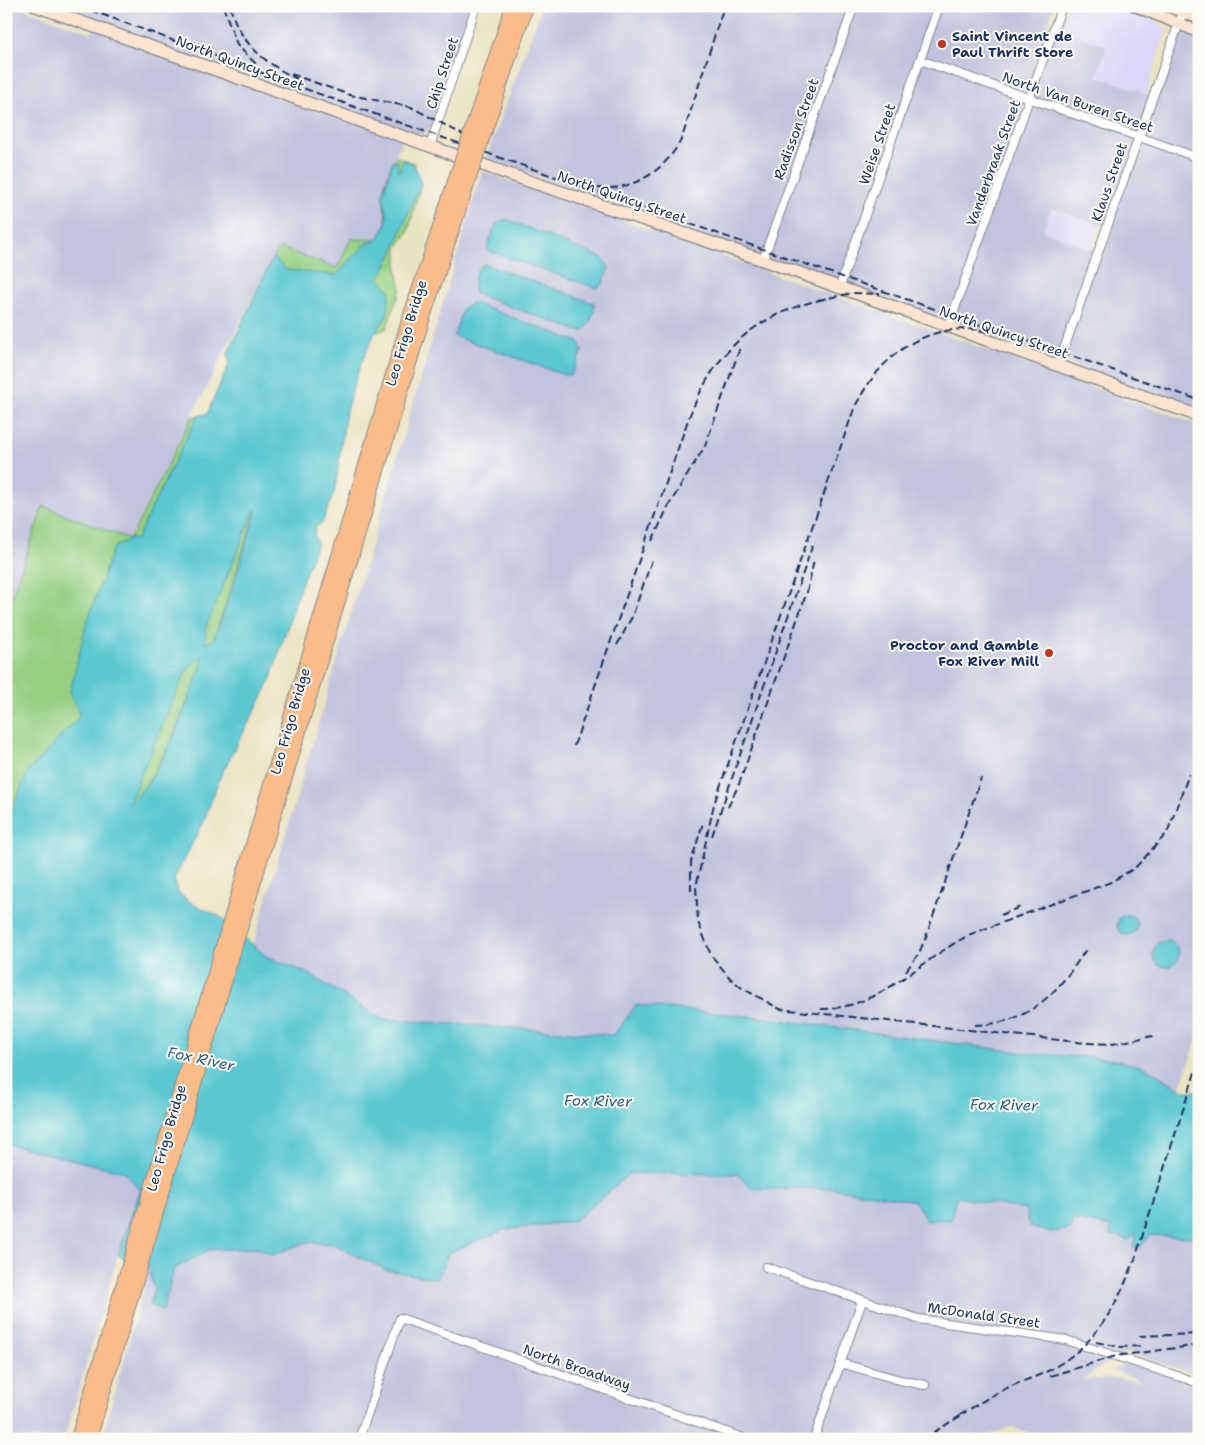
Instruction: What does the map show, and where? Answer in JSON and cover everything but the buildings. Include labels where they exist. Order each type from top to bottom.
[{"type":"highway","name":"Leo Frigo Bridge","points":[[78,1439],[205,1003],[400,352],[513,6]]},
{"type":"highway","points":[[89,1439],[388,429],[447,241],[526,6]]},
{"type":"street","name":"North Quincy Street","points":[[36,6],[430,146],[763,260],[839,289],[1199,416]]},
{"type":"street","name":"Chip Street","points":[[430,146],[476,6]]},
{"type":"street","name":"Radisson Street","points":[[763,260],[854,6]]},
{"type":"street","name":"Weise Street","points":[[839,289],[939,6]]},
{"type":"street","name":"Vanderbraak Street","points":[[948,328],[1062,6]]},
{"type":"street","points":[[1136,6],[1199,32]]},
{"type":"street","points":[[1168,6],[1184,9],[1199,18]]},
{"type":"street","name":"Klaus Street","points":[[1058,366],[1184,9]]},
{"type":"street","name":"North Van Buren Street","points":[[920,60],[1199,158]]},
{"type":"street","name":"McDonald Street","points":[[766,1267],[918,1319],[1066,1340],[1199,1383]]},
{"type":"street","points":[[814,1439],[862,1301]]},
{"type":"street","name":"North Broadway","points":[[359,1439],[400,1318],[746,1439]]},
{"type":"street","points":[[840,1363],[925,1385]]},
{"type":"shaded area","points":[[6,6],[16,6],[91,33],[96,20],[56,6],[470,6],[431,126],[421,135],[405,129],[383,194],[387,216],[385,227],[377,240],[370,240],[337,268],[280,248],[273,257],[129,539],[43,507],[6,614]],"holes":[[[195,56],[324,101],[321,113],[191,68]]]},
{"type":"shaded area","points":[[542,6],[1054,6],[1048,25],[1107,46],[1097,76],[1158,98],[1180,38],[1185,34],[1199,37],[1199,409],[486,158]],"holes":[[[1051,208],[1113,229],[1104,254],[1043,231]]]},
{"type":"shaded area","points":[[1068,6],[1126,6],[1167,28],[1146,94],[1097,76],[1107,46],[1060,30]]},
{"type":"shaded area","points":[[482,171],[1199,425],[1199,1033],[1180,1089],[1145,1067],[1105,1058],[1034,1054],[765,1018],[636,1005],[614,1035],[382,1019],[307,973],[266,956],[253,945]]},
{"type":"shaded area","points":[[1051,208],[1100,225],[1091,249],[1043,232]]},
{"type":"shaded area","points":[[6,1144],[125,1171],[140,1190],[120,1248],[64,1439],[6,1439]]},
{"type":"shaded area","points":[[630,1173],[737,1174],[753,1189],[831,1188],[915,1201],[951,1220],[956,1197],[1026,1210],[1029,1227],[1049,1232],[1070,1229],[1073,1219],[1137,1232],[1133,1246],[1149,1235],[1199,1238],[1199,1376],[1129,1352],[1103,1365],[1083,1380],[1115,1378],[1145,1382],[1112,1370],[1132,1361],[1199,1383],[1199,1439],[1047,1439],[1011,1427],[980,1439],[102,1439],[149,1269],[154,1288],[150,1305],[162,1311],[174,1269],[209,1250],[256,1248],[273,1255],[306,1242],[333,1244],[386,1270],[447,1253],[504,1230],[574,1221]]},
{"type":"green space","points":[[397,157],[414,163],[421,184],[408,232],[397,248],[397,271],[401,289],[386,329],[375,333],[255,514],[214,639],[169,745],[141,794],[127,851],[6,886],[6,614],[43,506],[130,539],[192,417],[207,414],[229,364],[228,353],[273,257],[280,248],[337,268],[351,239],[377,240],[386,221],[383,203],[384,186],[393,160]]},
{"type":"water","name":"Fox River","points":[[393,160],[398,162],[398,171],[400,171],[402,161],[414,163],[421,184],[386,267],[379,278],[390,291],[387,316],[375,333],[360,366],[346,411],[335,490],[322,523],[316,526],[314,533],[317,544],[302,582],[269,684],[221,775],[203,823],[174,879],[178,893],[195,905],[221,917],[266,956],[307,973],[382,1019],[614,1035],[636,1005],[765,1018],[1034,1054],[1105,1058],[1145,1067],[1184,1091],[1199,1091],[1199,1238],[1149,1235],[1141,1247],[1133,1247],[1137,1232],[1129,1240],[1110,1234],[1111,1227],[1073,1219],[1070,1229],[1049,1232],[1029,1227],[1026,1210],[956,1197],[951,1220],[926,1220],[915,1201],[831,1188],[753,1189],[737,1174],[630,1173],[574,1221],[504,1230],[448,1253],[438,1279],[386,1270],[333,1244],[306,1242],[273,1255],[256,1248],[209,1250],[174,1269],[163,1311],[150,1305],[154,1288],[149,1269],[118,1255],[140,1190],[125,1172],[6,1144],[6,822],[29,770],[80,716],[70,692],[86,625],[113,548],[129,539],[136,540],[197,416],[207,414],[229,364],[228,353],[273,257],[287,270],[336,275],[366,244],[377,240],[385,227],[387,216],[383,194]],"holes":[[[255,509],[241,561],[220,624],[214,639],[205,644],[206,627]],[[202,655],[201,667],[163,759],[141,791],[129,803],[176,693],[188,669]]]},
{"type":"water","points":[[506,219],[602,258],[609,267],[603,284],[596,288],[489,251],[487,247],[496,224]]},
{"type":"water","points":[[484,264],[594,303],[594,311],[590,322],[583,331],[576,330],[475,294],[475,277],[478,269]]},
{"type":"water","points":[[473,303],[579,342],[582,351],[571,375],[564,375],[454,336],[463,308]]},
{"type":"water","points":[[1127,915],[1134,918],[1137,925],[1134,932],[1127,935],[1120,932],[1117,925],[1120,918]]},
{"type":"water","points":[[1166,941],[1175,945],[1179,954],[1175,963],[1166,967],[1157,963],[1153,954],[1157,945]]},
{"type":"railway","points":[[79,6],[352,106],[986,327]]},
{"type":"railway","points":[[223,6],[237,45],[260,68]]},
{"type":"railway","points":[[230,6],[240,31],[255,50],[274,66],[297,79]]},
{"type":"railway","points":[[598,188],[624,186],[648,176],[658,169],[675,149],[682,138],[724,6]]},
{"type":"railway","points":[[291,74],[350,95],[411,107],[484,146]]},
{"type":"railway","points":[[818,300],[853,293],[880,294]]},
{"type":"railway","points":[[574,746],[698,396],[723,356],[739,340],[776,315],[824,299]]},
{"type":"railway","points":[[1023,340],[970,329],[950,330],[932,334],[915,341],[886,362],[863,392],[854,409],[714,804],[696,887],[698,922],[711,955],[730,978],[742,988],[780,1009],[1086,1043],[1112,1044],[1153,1036]]},
{"type":"railway","points":[[1017,337],[1199,400]]},
{"type":"railway","points":[[652,541],[669,505],[705,446],[740,348]]},
{"type":"railway","points":[[712,836],[814,541]]},
{"type":"railway","points":[[617,645],[632,617],[652,560]]},
{"type":"railway","points":[[728,807],[739,784],[807,592],[814,560]]},
{"type":"railway","points":[[821,1009],[842,1007],[862,1001],[899,981],[971,934],[1111,882],[1135,868],[1167,833],[1189,774]]},
{"type":"railway","points":[[906,971],[919,953],[926,937],[981,778]]},
{"type":"railway","points":[[691,891],[691,862],[703,823]]},
{"type":"railway","points":[[1001,915],[1020,907]]},
{"type":"railway","points":[[975,1025],[1012,1019],[1041,1003],[1065,978],[1087,948]]},
{"type":"railway","points":[[960,1415],[997,1393],[1055,1367],[1083,1346],[1105,1320],[1114,1306],[1135,1259],[1199,1060]]},
{"type":"railway","points":[[1139,1336],[1199,1334]]},
{"type":"railway","points":[[1096,1342],[1120,1347],[1141,1346]]},
{"type":"railway","points":[[1050,1376],[1116,1356],[1199,1345]]},
{"type":"railway","points":[[923,1439],[965,1413]]},
{"type":"place","name":"Saint Vincent de Paul Thrift Store","points":[[942,44]]},
{"type":"place","name":"Proctor and Gamble Fox River Mill","points":[[1049,653]]}]
